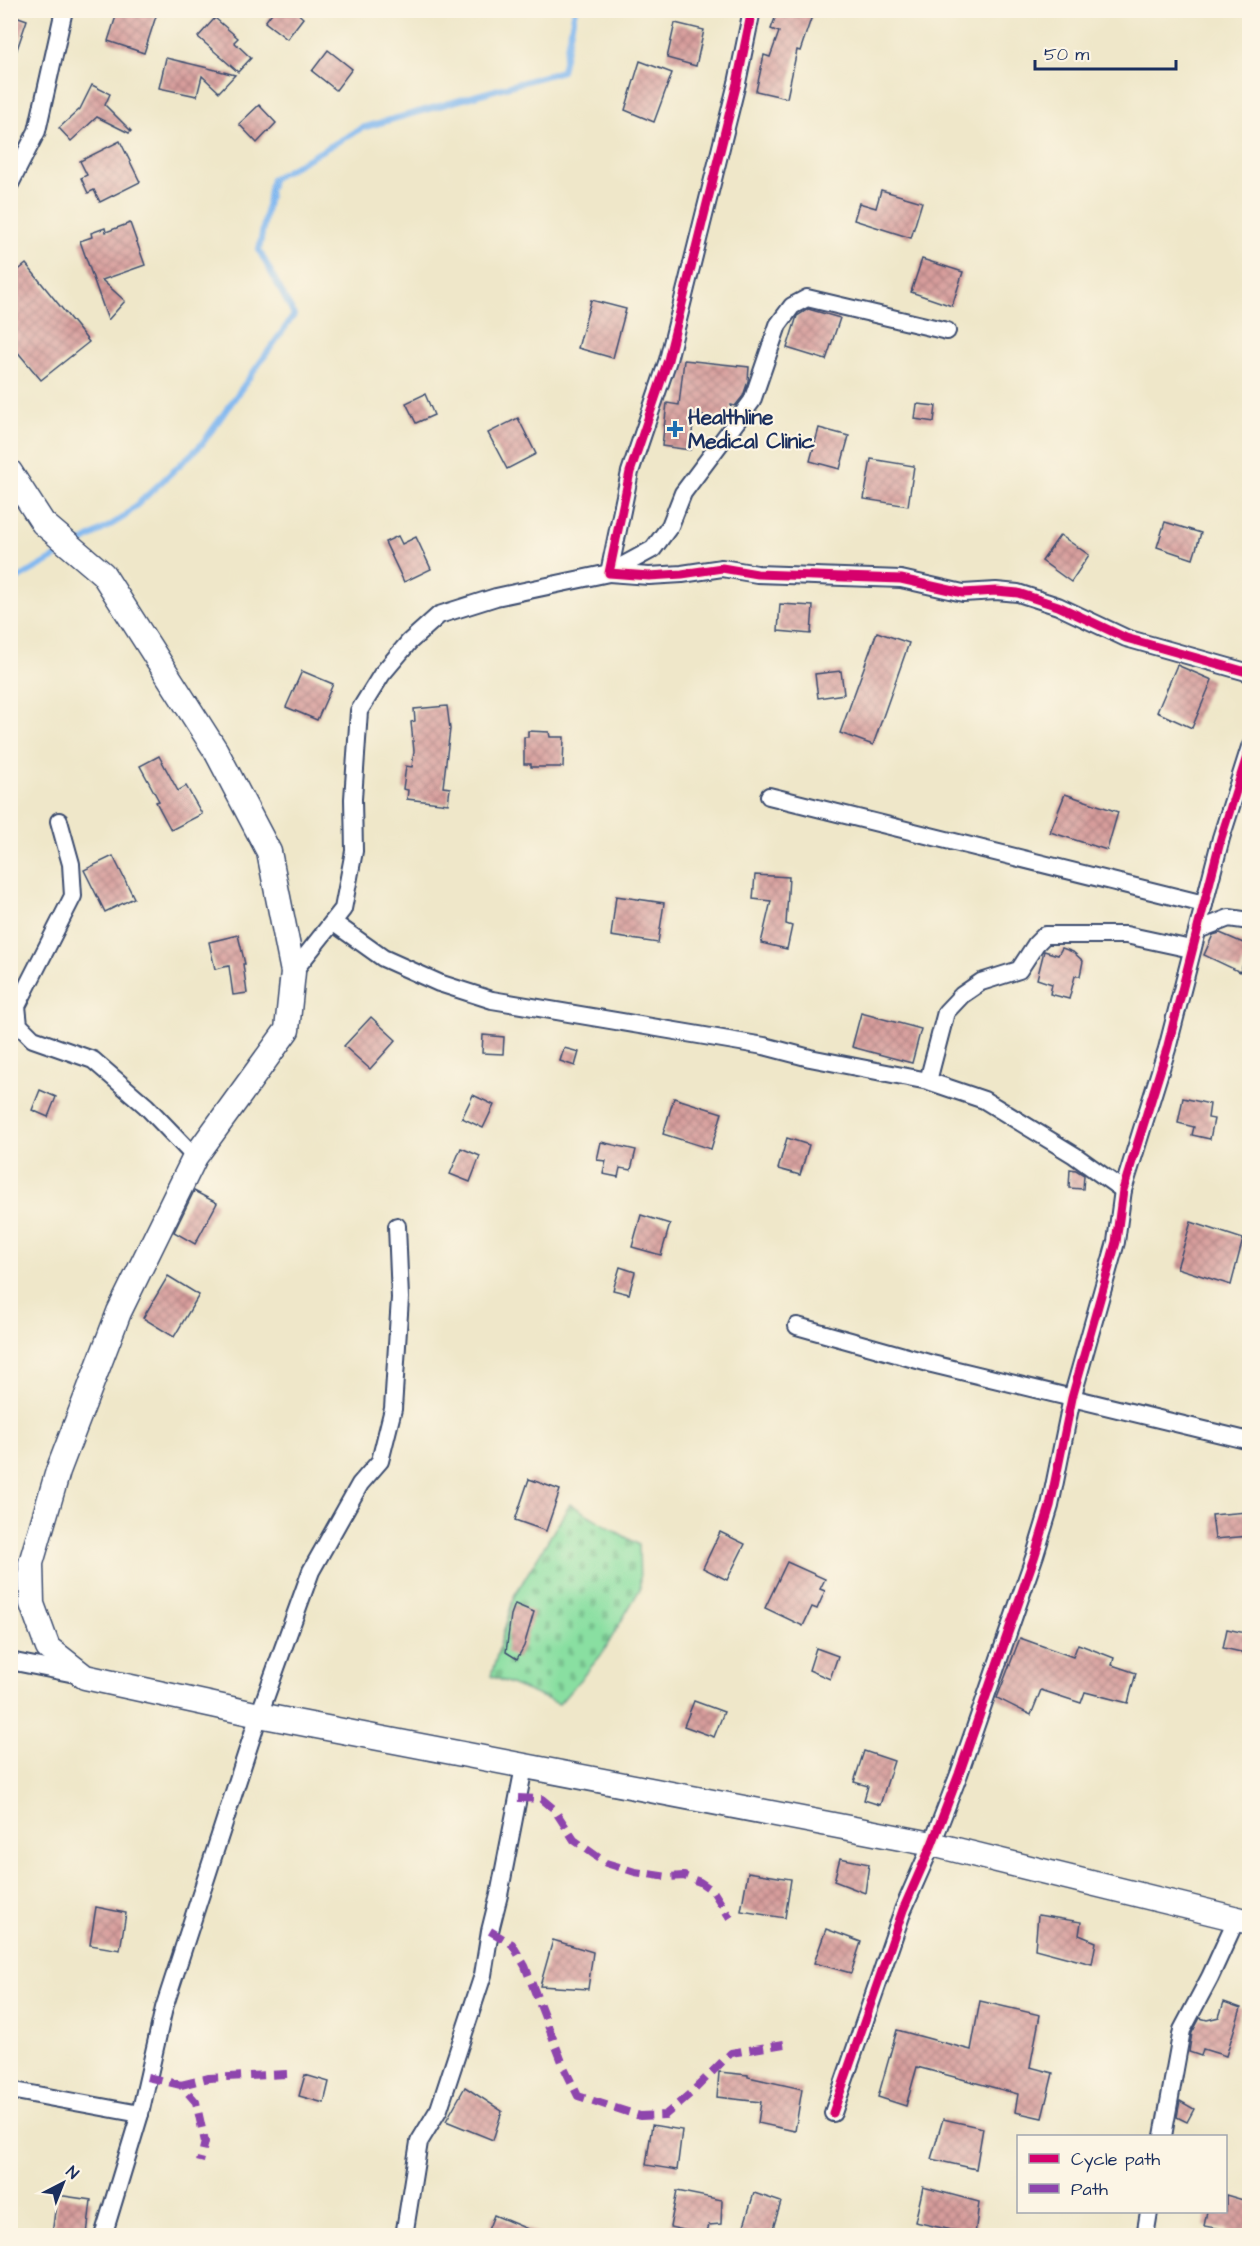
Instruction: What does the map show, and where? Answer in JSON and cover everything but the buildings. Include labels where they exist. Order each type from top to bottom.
[{"type":"main road","points":[[10,472],[43,523],[103,574],[216,751],[268,852],[293,972],[287,1030],[195,1157],[119,1312],[58,1471],[31,1563],[32,1604],[48,1648],[85,1677],[259,1715],[932,1844],[1243,1921]]},
{"type":"street","points":[[10,184],[37,131],[64,10]]},
{"type":"street","points":[[609,573],[630,472],[668,360],[731,106],[752,10]]},
{"type":"street","points":[[609,573],[653,549],[670,526],[683,493],[752,401],[778,325],[792,306],[807,298],[947,331]]},
{"type":"street","points":[[293,972],[343,909],[354,850],[353,799],[359,711],[382,674],[409,642],[439,615],[496,597],[609,573],[649,576],[682,574],[722,567],[757,574],[901,579],[963,593],[996,591],[1017,593],[1058,606],[1126,638],[1250,673]]},
{"type":"street","points":[[833,2113],[903,1910],[932,1844],[1035,1556],[1050,1506],[1072,1398],[1116,1242],[1123,1190],[1167,1048],[1221,838],[1250,747]]},
{"type":"street","points":[[769,796],[1204,904]]},
{"type":"street","points":[[59,821],[71,864],[72,896],[17,1006],[19,1025],[33,1039],[93,1060],[146,1106],[195,1157]]},
{"type":"street","points":[[1198,930],[1229,918],[1250,921]]},
{"type":"street","points":[[334,923],[383,958],[439,983],[492,1000],[764,1046],[810,1058],[928,1081],[984,1100],[1074,1155],[1123,1190]]},
{"type":"street","points":[[928,1081],[946,1012],[962,995],[981,982],[1019,970],[1036,944],[1046,935],[1126,935],[1191,949]]},
{"type":"street","points":[[103,2235],[140,2114],[164,2008],[259,1715],[311,1571],[360,1484],[380,1461],[393,1409],[400,1298],[397,1226]]},
{"type":"street","points":[[797,1326],[932,1364],[1250,1441]]},
{"type":"street","points":[[10,1661],[85,1677]]},
{"type":"street","points":[[404,2235],[419,2142],[439,2109],[483,1975],[490,1930],[524,1767]]},
{"type":"street","points":[[1163,2135],[1182,2030],[1243,1921]]},
{"type":"street","points":[[10,2090],[140,2114]]},
{"type":"street","points":[[1145,2235],[1149,2213]]},
{"type":"green space","points":[[570,1504],[639,1545],[640,1589],[602,1654],[559,1704],[491,1676],[514,1596]]},
{"type":"waterway","points":[[77,545],[124,517],[202,444],[294,315],[259,250],[272,179],[362,128],[562,71],[575,10]]},
{"type":"waterway","points":[[10,583],[68,550]]},
{"type":"marked path","points":[[518,1798],[542,1799],[554,1809],[574,1840],[606,1863],[635,1872],[668,1877],[684,1876],[700,1882],[713,1891],[730,1918]]},
{"type":"marked path","points":[[490,1931],[512,1944],[525,1966],[564,2067],[578,2096],[640,2116],[665,2115],[731,2053],[784,2044]]},
{"type":"marked path","points":[[181,2085],[209,2078],[287,2074]]},
{"type":"marked path","points":[[147,2077],[181,2085],[196,2102],[205,2142],[200,2162]]},
{"type":"cycle path","points":[[752,10],[737,83],[668,360],[630,472],[609,573],[649,576],[722,568],[757,574],[901,579],[963,593],[996,591],[1018,593],[1058,606],[1126,638],[1250,673]]},
{"type":"cycle path","points":[[833,2113],[903,1910],[959,1774],[1050,1506],[1072,1398],[1116,1242],[1123,1190],[1167,1049],[1221,838],[1250,747]]},
{"type":"place","name":"Healthline Medical Clinic","points":[[675,429]]}]
